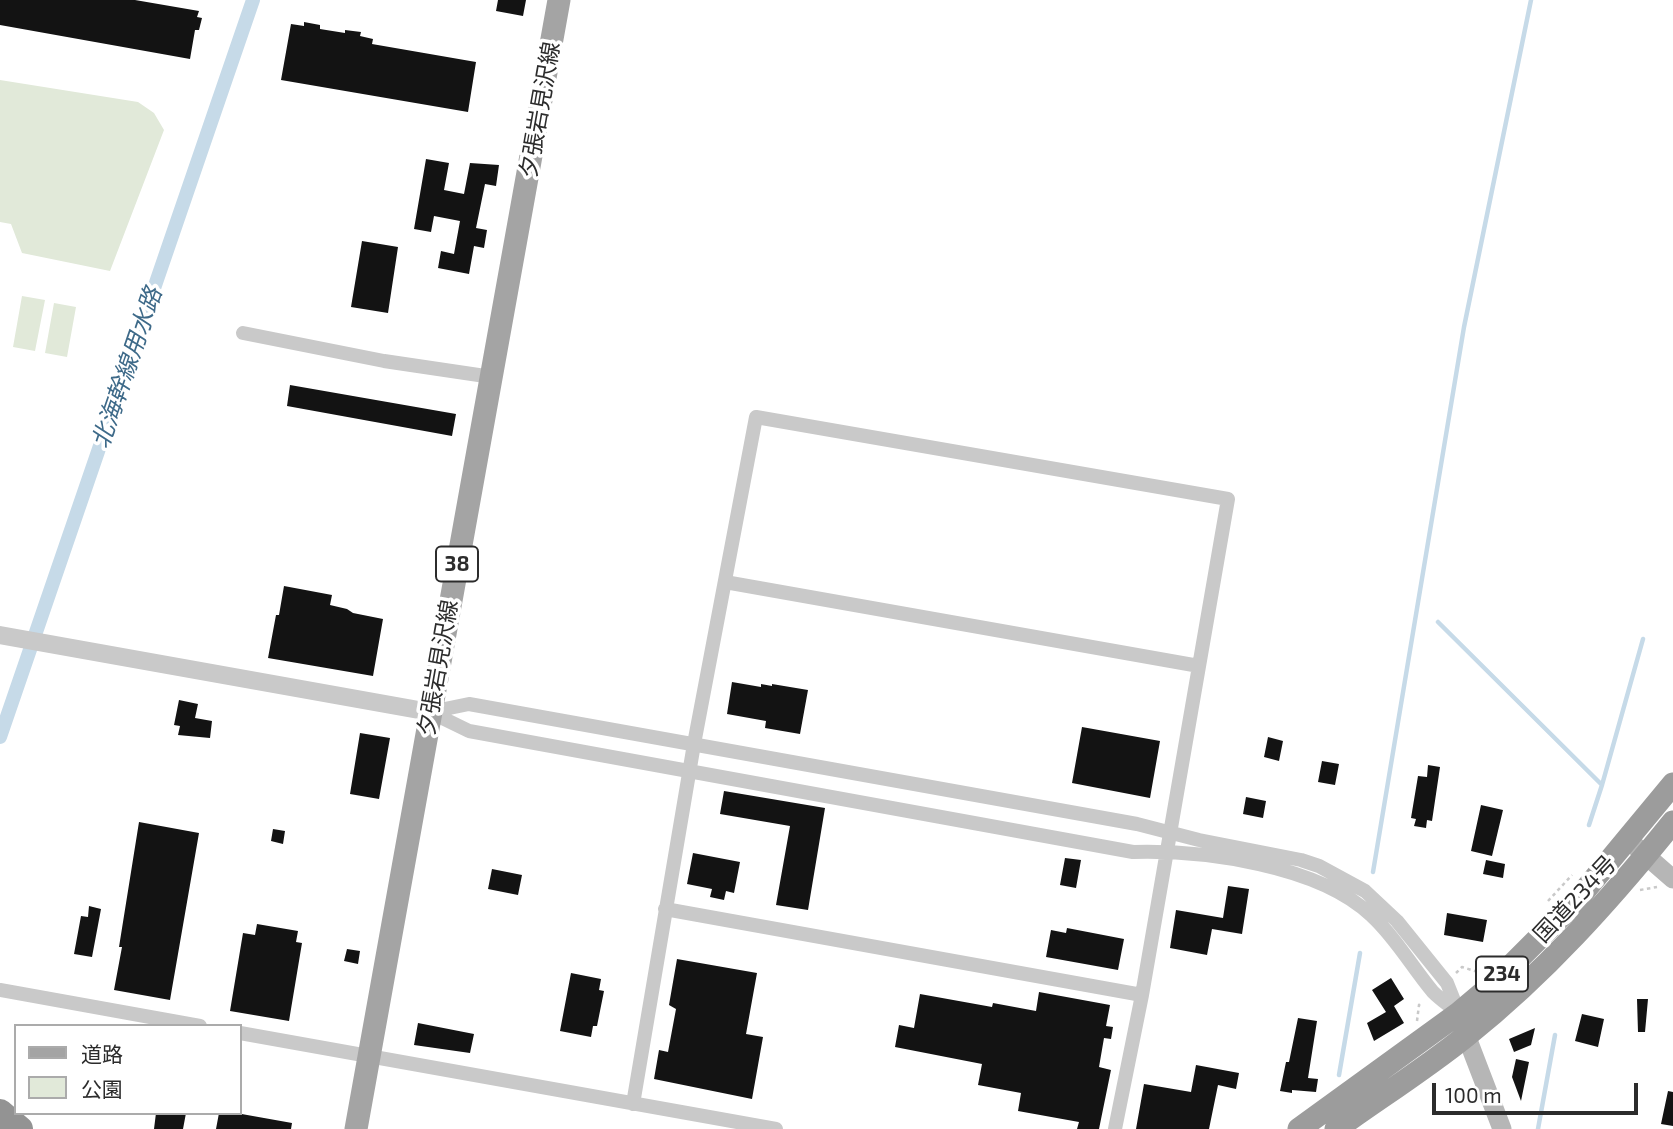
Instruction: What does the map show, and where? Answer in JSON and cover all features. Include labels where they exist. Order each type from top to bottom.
[{"type":"highway","name":"国道234号","points":[[1336,1129],[1466,1036],[1577,935],[1637,848],[1673,784]]},
{"type":"highway","name":"国道234号","points":[[1299,1129],[1459,1013],[1637,848],[1673,822]]},
{"type":"highway","points":[[0,1112],[20,1129]]},
{"type":"main road","name":"夕張岩見沢線","points":[[356,1129],[559,0]]},
{"type":"main road","points":[[1637,848],[1673,878]]},
{"type":"main road","points":[[1459,1013],[1502,1129]]},
{"type":"street","points":[[243,333],[383,361],[492,377]]},
{"type":"street","points":[[633,1104],[694,744],[756,417],[1228,499],[1142,995],[1115,1129]]},
{"type":"street","points":[[725,582],[1199,666]]},
{"type":"street","points":[[0,635],[430,712],[469,732],[1133,852],[1199,854],[1289,872],[1330,886],[1371,915],[1396,942],[1434,993],[1459,1013]]},
{"type":"street","points":[[430,712],[469,704],[1137,824],[1301,860],[1319,866],[1365,891],[1396,921],[1447,983],[1459,1013]]},
{"type":"street","points":[[665,909],[1142,995]]},
{"type":"street","points":[[0,990],[189,1024]]},
{"type":"street","points":[[242,1033],[776,1129]]},
{"type":"green space","points":[[0,80],[138,102],[154,113],[164,130],[110,271],[22,253],[11,224],[0,222]]},
{"type":"green space","points":[[22,296],[45,300],[35,351],[13,347]]},
{"type":"green space","points":[[54,303],[76,307],[67,357],[45,353]]},
{"type":"building","points":[[0,0],[135,0],[199,11],[197,17],[202,18],[199,30],[195,30],[190,59],[0,25]]},
{"type":"building","points":[[498,0],[526,0],[523,16],[496,11]]},
{"type":"building","points":[[304,22],[320,25],[320,29],[345,33],[345,30],[361,32],[360,36],[373,39],[372,44],[476,62],[468,112],[281,80],[291,24],[304,26]]},
{"type":"building","points":[[426,159],[449,163],[444,190],[464,194],[470,163],[499,165],[496,186],[485,184],[476,228],[487,230],[484,248],[474,246],[469,274],[438,268],[441,251],[454,254],[460,221],[434,216],[431,232],[414,229]]},
{"type":"building","points":[[362,241],[398,247],[388,313],[351,307]]},
{"type":"building","points":[[290,385],[456,414],[452,436],[287,406]]},
{"type":"building","points":[[284,586],[332,595],[330,605],[383,619],[373,676],[268,658]]},
{"type":"building","points":[[732,682],[761,687],[761,684],[772,684],[808,690],[800,734],[765,728],[766,721],[727,714]]},
{"type":"building","points":[[179,700],[198,704],[195,718],[212,721],[210,738],[178,735],[180,726],[174,725]]},
{"type":"building","points":[[1082,727],[1160,741],[1150,798],[1072,783]]},
{"type":"building","points":[[360,733],[390,738],[379,799],[350,794]]},
{"type":"building","points":[[1268,737],[1283,741],[1279,761],[1264,757]]},
{"type":"building","points":[[1322,761],[1339,764],[1335,785],[1318,782]]},
{"type":"building","points":[[1428,765],[1440,767],[1432,821],[1427,820],[1426,828],[1414,826],[1416,819],[1411,818],[1418,776],[1427,777]]},
{"type":"building","points":[[724,791],[825,808],[808,910],[776,905],[790,826],[720,814]]},
{"type":"building","points":[[1246,797],[1266,801],[1263,818],[1243,814]]},
{"type":"building","points":[[1481,805],[1503,810],[1492,856],[1471,851]]},
{"type":"building","points":[[139,822],[199,833],[170,1000],[114,990]]},
{"type":"building","points":[[273,829],[285,831],[283,844],[271,841]]},
{"type":"building","points":[[693,853],[740,862],[734,893],[726,891],[724,900],[710,897],[712,889],[687,884]]},
{"type":"building","points":[[1065,858],[1081,860],[1076,888],[1060,885]]},
{"type":"building","points":[[1486,860],[1505,864],[1503,878],[1483,874]]},
{"type":"building","points":[[492,869],[522,875],[518,895],[488,889]]},
{"type":"building","points":[[1228,886],[1249,889],[1242,934],[1212,929],[1207,955],[1170,948],[1176,910],[1223,918]]},
{"type":"building","points":[[89,906],[101,909],[92,957],[74,954],[81,916],[88,917]]},
{"type":"building","points":[[1447,913],[1487,920],[1483,942],[1444,935]]},
{"type":"building","points":[[257,924],[298,931],[296,942],[302,943],[289,1021],[230,1011],[243,933],[255,935]]},
{"type":"building","points":[[1067,928],[1124,939],[1118,970],[1046,957],[1051,930],[1066,933]]},
{"type":"building","points":[[347,949],[360,951],[358,964],[344,961]]},
{"type":"building","points":[[677,959],[757,973],[746,1034],[763,1037],[752,1099],[654,1079],[659,1050],[668,1052],[676,1009],[669,1005]]},
{"type":"building","points":[[571,973],[601,979],[599,990],[604,991],[597,1026],[593,1026],[591,1037],[560,1031]]},
{"type":"building","points":[[1391,978],[1404,999],[1394,1006],[1404,1023],[1374,1041],[1367,1023],[1386,1012],[1372,990]]},
{"type":"building","points":[[1039,992],[1110,1005],[1106,1026],[1113,1027],[1111,1039],[1104,1038],[1099,1067],[1111,1070],[1099,1129],[1077,1129],[1079,1122],[1018,1111],[1021,1093],[978,1085],[982,1064],[895,1047],[899,1025],[914,1028],[920,994],[992,1007],[993,1003],[1036,1011]]},
{"type":"building","points":[[1637,999],[1648,999],[1645,1032],[1638,1032]]},
{"type":"building","points":[[1582,1014],[1604,1019],[1598,1047],[1575,1041]]},
{"type":"building","points":[[1298,1018],[1317,1021],[1308,1078],[1318,1079],[1316,1092],[1280,1091]]},
{"type":"building","points":[[418,1023],[474,1034],[470,1053],[414,1045]]},
{"type":"building","points":[[1535,1028],[1531,1045],[1514,1052],[1509,1039]]},
{"type":"building","points":[[1516,1059],[1529,1062],[1521,1101],[1512,1077]]},
{"type":"building","points":[[1196,1065],[1239,1073],[1236,1089],[1218,1085],[1209,1129],[1136,1129],[1144,1084],[1191,1092]]},
{"type":"building","points":[[1668,1091],[1673,1092],[1673,1126],[1661,1124]]},
{"type":"building","points":[[242,1114],[292,1123],[291,1129],[216,1129],[219,1115]]},
{"type":"building","points":[[156,1115],[186,1115],[183,1129],[154,1129]]},
{"type":"waterway","name":"北海幹線用水路","points":[[0,737],[253,0]]},
{"type":"waterway","points":[[1373,872],[1464,327],[1531,0]]},
{"type":"waterway","points":[[1438,622],[1602,785],[1643,639]]},
{"type":"waterway","points":[[1589,825],[1602,785]]},
{"type":"waterway","points":[[1339,1075],[1360,953]]},
{"type":"waterway","points":[[1538,1129],[1555,1035]]}]
